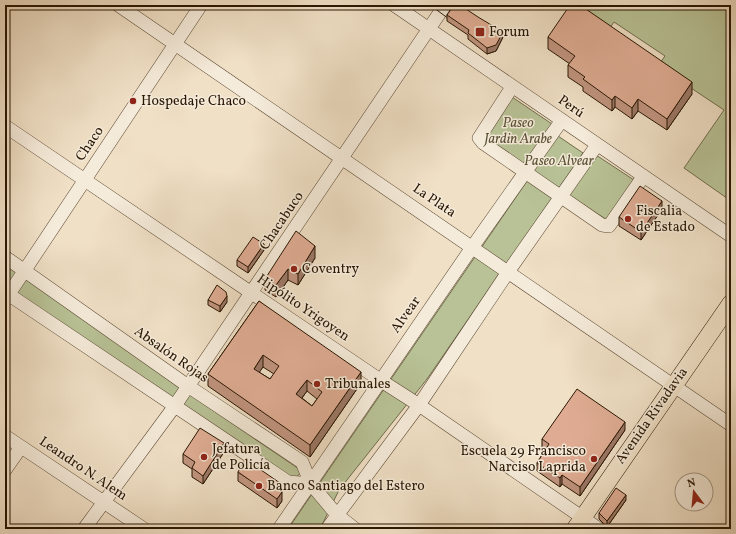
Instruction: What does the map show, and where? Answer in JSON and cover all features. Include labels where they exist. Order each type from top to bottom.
[{"type":"main road","name":"Avenida Rivadavia","points":[[579,523],[672,386],[731,303]]},
{"type":"street","name":"La Plata","points":[[118,5],[473,246],[672,386],[731,425]]},
{"type":"street","name":"Chaco","points":[[6,296],[25,272],[84,180],[202,5]]},
{"type":"street","name":"Perú","points":[[394,5],[562,120],[643,178],[731,236]]},
{"type":"street","name":"Chacabuco","points":[[84,529],[174,407],[445,5]]},
{"type":"street","points":[[512,87],[479,138],[483,143],[606,227],[609,226],[643,178]]},
{"type":"street","name":"Alvear","points":[[279,529],[311,484],[380,380],[562,120]]},
{"type":"street","name":"Hipólito Yrigoyen","points":[[5,126],[419,405],[579,523],[599,529]]},
{"type":"street","points":[[327,529],[419,405],[508,272],[597,145]]},
{"type":"street","name":"Absalón Rojas","points":[[5,257],[188,386],[302,462],[311,484],[337,515],[355,529]]},
{"type":"street","points":[[6,296],[288,482],[311,484]]},
{"type":"street","name":"Leandro N. Alem","points":[[5,436],[144,529]]},
{"type":"street","points":[[5,470],[21,447]]},
{"type":"green space","points":[[567,5],[727,5],[731,8],[731,201],[684,168],[724,110],[658,66],[665,56],[614,22],[607,32]]},
{"type":"green space","name":"Paseo Jardin Arabe","points":[[512,97],[552,124],[524,164],[485,137]]},
{"type":"green space","name":"Paseo Alvear","points":[[558,136],[583,153],[427,379],[339,490],[320,529],[288,529]]},
{"type":"green space","name":"Paseo Jardin Arabe","points":[[596,155],[634,180],[607,220],[569,195]]},
{"type":"green space","points":[[5,262],[177,386],[302,471],[294,480],[5,287]]},
{"type":"building","name":"Forum","points":[[454,5],[460,5],[503,32],[496,45],[487,48],[468,33],[469,30],[447,15]]},
{"type":"building","name":"Forum","points":[[570,5],[580,5],[692,82],[667,119],[638,99],[632,108],[615,96],[612,100],[583,79],[585,77],[568,65],[575,56],[548,37]]},
{"type":"building","name":"Fiscalia de Estado","points":[[640,186],[662,201],[641,232],[619,217]]},
{"type":"building","points":[[296,231],[315,246],[298,274],[288,269],[276,285],[265,279]]},
{"type":"building","points":[[253,237],[264,244],[248,267],[237,260]]},
{"type":"building","points":[[217,285],[226,292],[227,296],[220,306],[208,300]]},
{"type":"building","name":"Tribunales","points":[[259,301],[361,372],[310,445],[208,374]],"holes":[[[263,355],[279,366],[270,379],[254,369]],[[307,380],[322,392],[312,406],[296,394]]]},
{"type":"building","points":[[577,389],[625,422],[580,487],[562,475],[560,478],[537,463],[549,444],[542,439]]},
{"type":"building","name":"Jefatura de Policía","points":[[200,428],[224,443],[203,476],[192,468],[195,462],[183,454]]},
{"type":"building","points":[[245,459],[280,483],[282,492],[277,499],[238,472]]},
{"type":"building","points":[[616,488],[626,495],[607,521],[599,513]]},
{"type":"tram line","points":[[430,5],[449,19]]},
{"type":"place","name":"Forum","points":[[480,32]]},
{"type":"place","name":"Hospedaje Chaco","points":[[133,101]]},
{"type":"place","name":"Fiscalia de Estado","points":[[628,219]]},
{"type":"place","name":"Coventry","points":[[294,269]]},
{"type":"place","name":"Tribunales","points":[[317,384]]},
{"type":"place","name":"Jefatura de Policía","points":[[204,457]]},
{"type":"place","name":"Escuela 29 Francisco Narciso Laprida","points":[[594,459]]},
{"type":"place","name":"Banco Santiago del Estero","points":[[259,486]]}]
